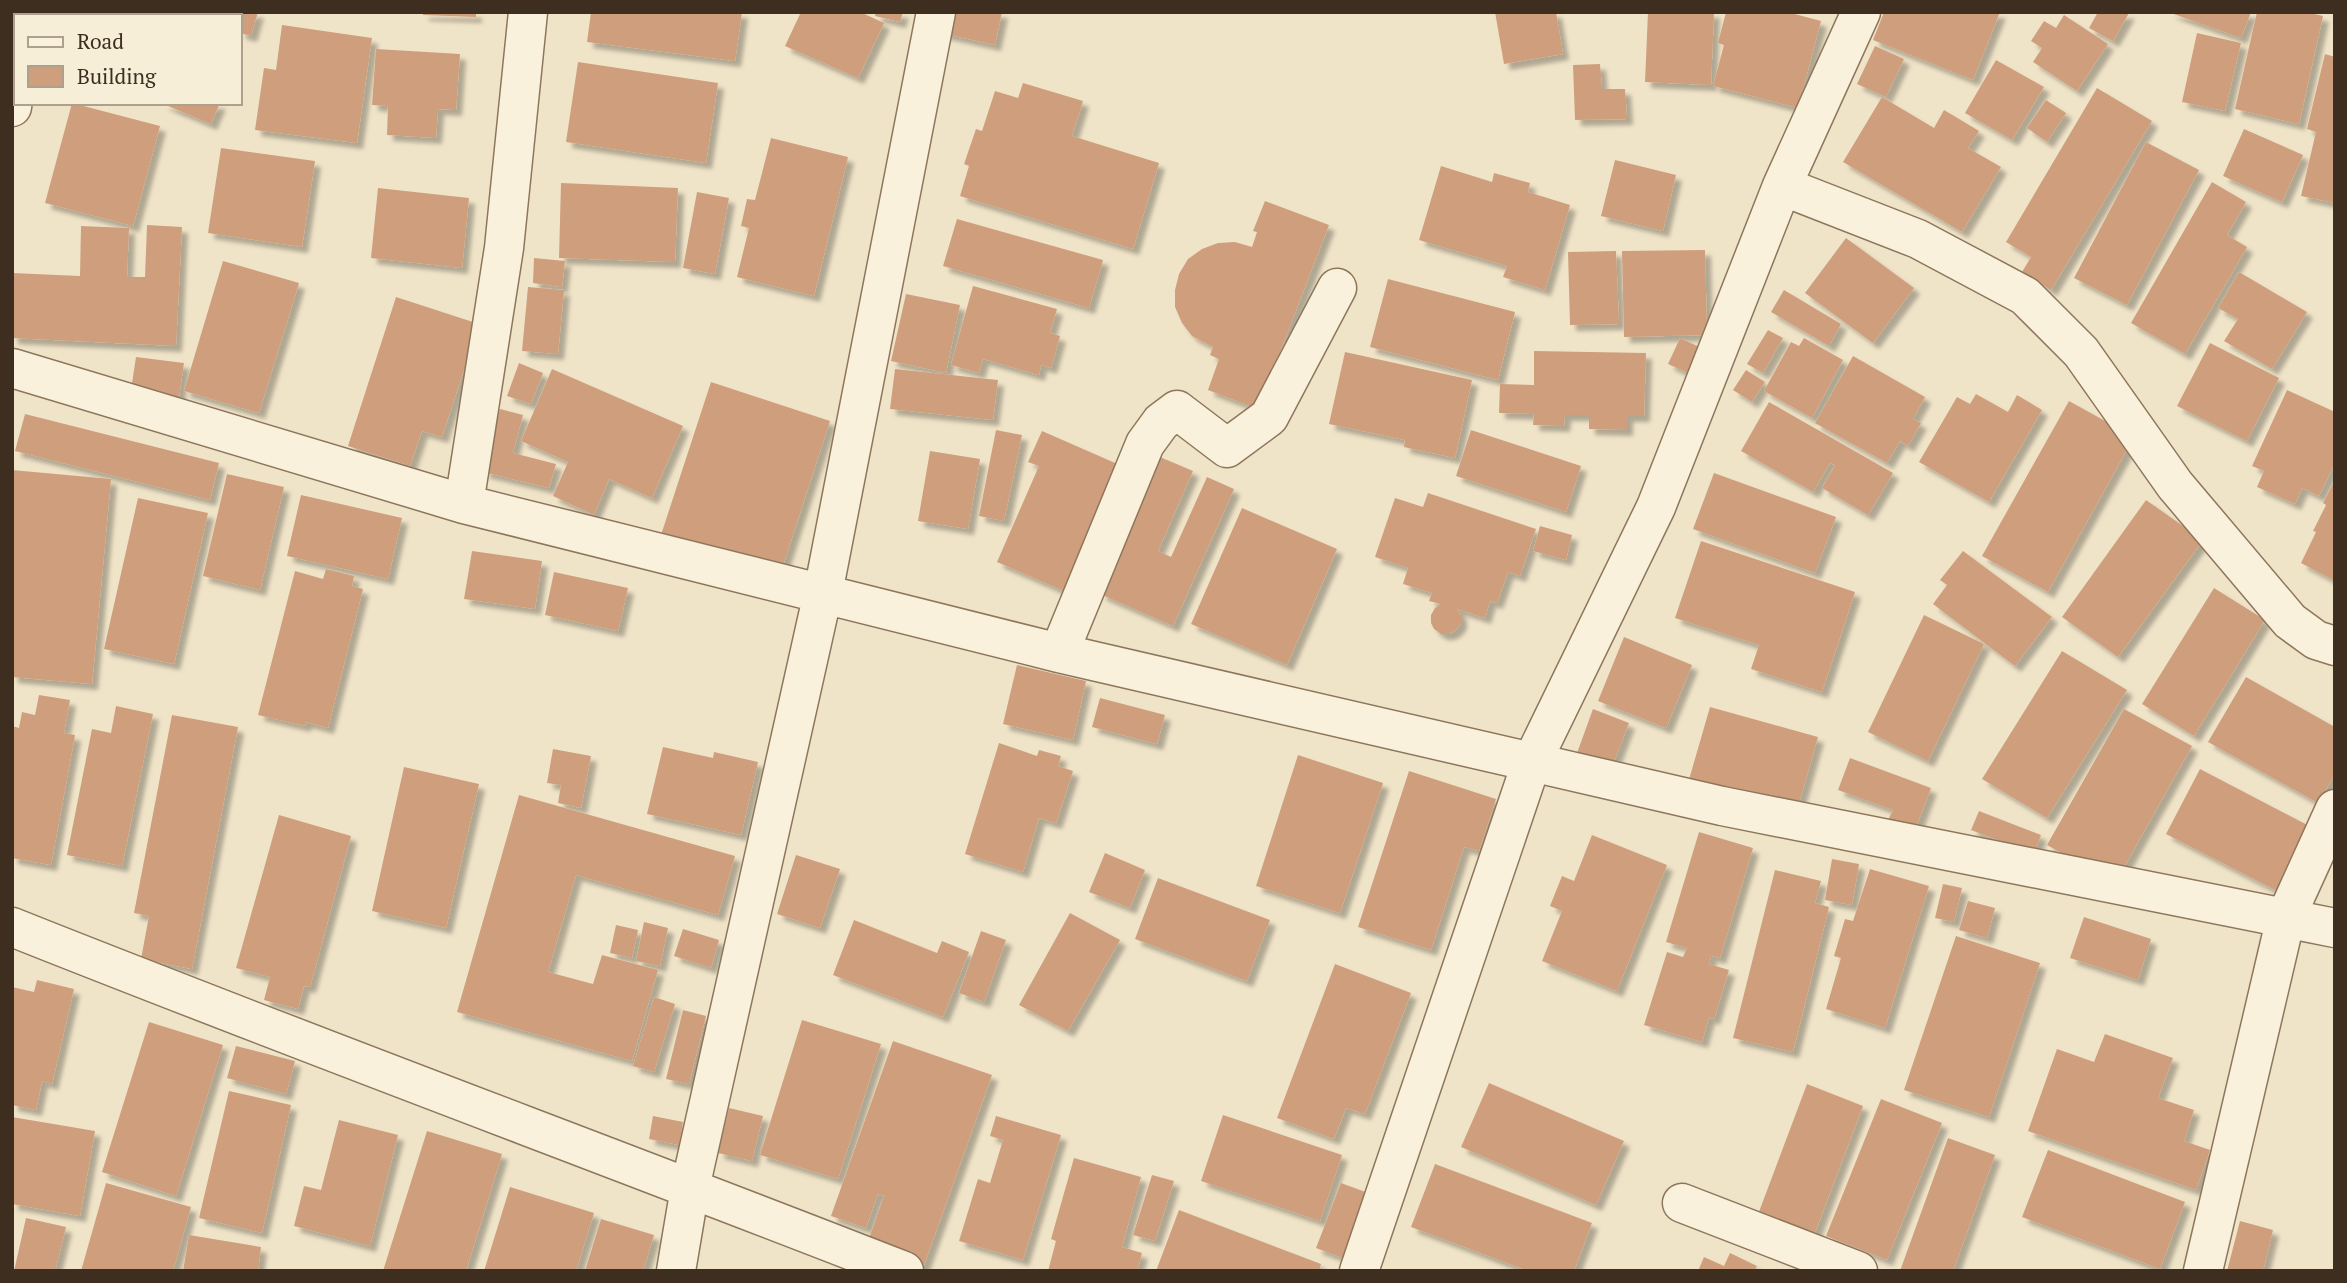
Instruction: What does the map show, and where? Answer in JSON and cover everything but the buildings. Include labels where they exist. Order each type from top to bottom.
[{"type":"street","points":[[464,504],[504,248],[528,12]]},
{"type":"street","points":[[676,1271],[690,1188],[823,593],[936,12]]},
{"type":"street","points":[[1359,1271],[1531,764],[1657,507],[1782,186],[1861,12]]},
{"type":"street","points":[[1782,186],[1918,239],[2025,296],[2081,352],[2175,485],[2290,621],[2316,640],[2335,646]]},
{"type":"street","points":[[1059,653],[1145,444],[1161,422],[1177,410],[1227,448],[1269,417],[1337,288]]},
{"type":"street","points":[[12,368],[464,504],[1059,653],[1722,806],[2335,928]]},
{"type":"street","points":[[2203,1271],[2286,917],[2335,808]]},
{"type":"street","points":[[12,928],[213,1008],[904,1271]]},
{"type":"street","points":[[1682,1203],[1858,1271]]}]
